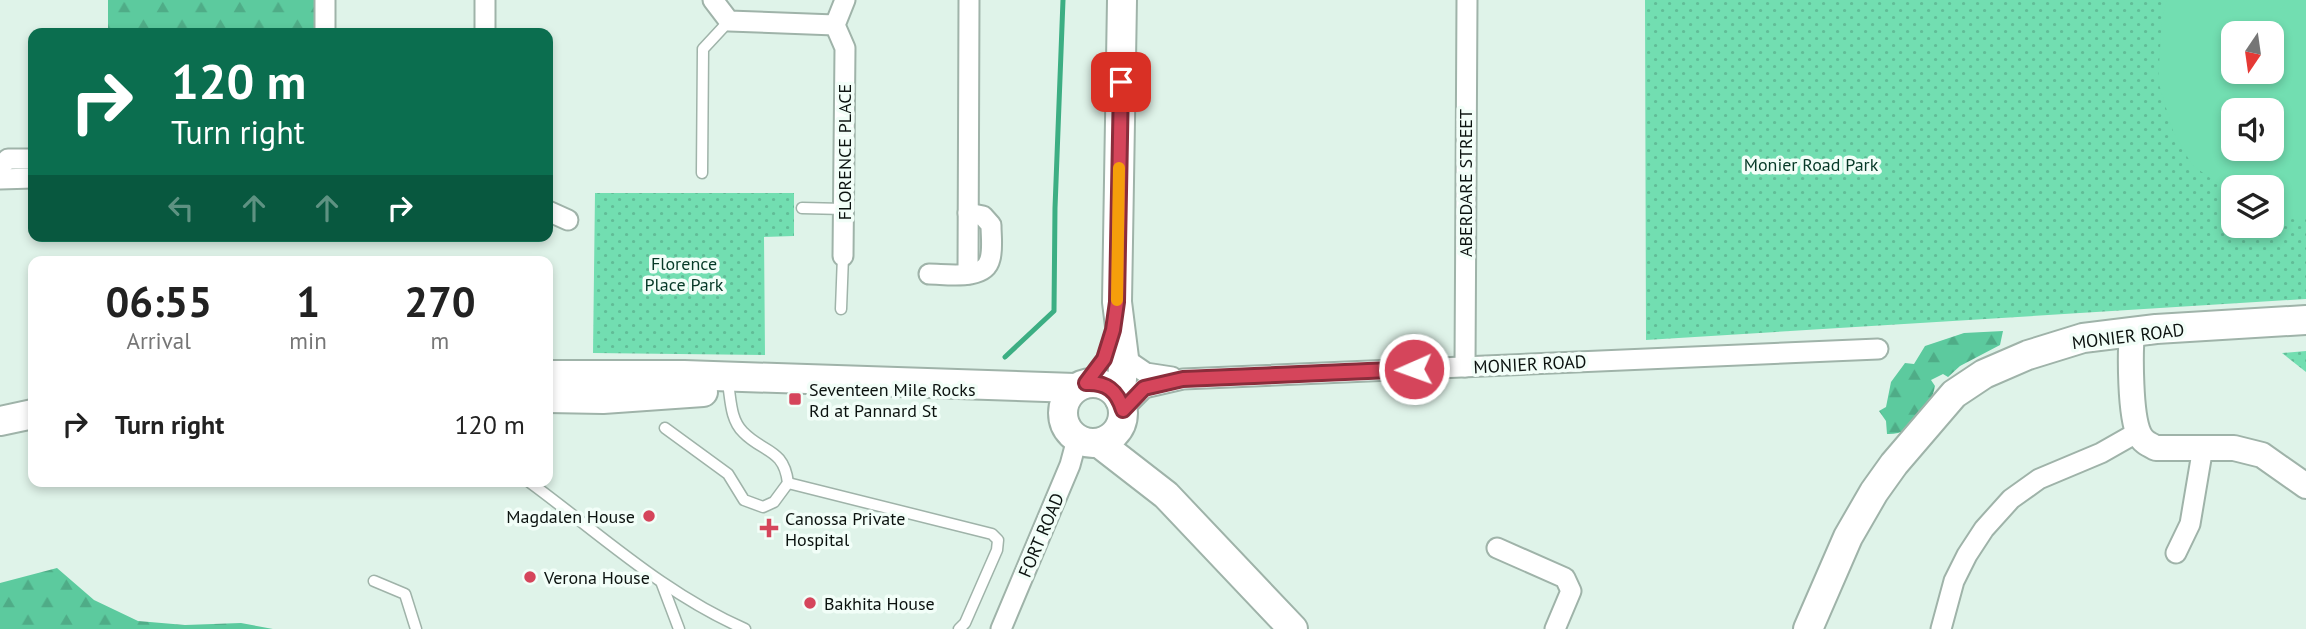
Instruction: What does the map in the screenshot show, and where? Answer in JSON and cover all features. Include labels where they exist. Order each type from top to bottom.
[{"type":"main road","points":[[1108,423],[1064,422],[1075,393],[1104,359],[1113,330],[1117,302],[1122,0]]},
{"type":"main road","points":[[1108,423],[1124,358],[1117,302]]},
{"type":"main road","name":"MONIER ROAD","points":[[2131,340],[2306,320]]},
{"type":"main road","name":"MONIER ROAD","points":[[1808,629],[1848,537],[1874,492],[1894,464],[1954,394],[1984,374],[2028,355],[2083,338],[2131,340],[2306,333]]},
{"type":"main road","points":[[553,374],[684,375],[803,381],[1008,385],[1075,393],[1103,384],[1113,390],[1108,423],[1166,495],[1293,629]]},
{"type":"main road","points":[[553,398],[603,399],[729,390],[803,381]]},
{"type":"main road","points":[[0,421],[28,415]]},
{"type":"street","points":[[325,0],[325,28]]},
{"type":"street","points":[[485,0],[485,28]]},
{"type":"street","points":[[713,0],[729,21],[835,25],[845,0]]},
{"type":"street","points":[[929,274],[968,274],[969,0]]},
{"type":"street","name":"ABERDARE STREET","points":[[1465,367],[1467,0]]},
{"type":"street","name":"FLORENCE PLACE","points":[[835,25],[845,48],[842,256]]},
{"type":"street","points":[[0,166],[8,159],[28,159]]},
{"type":"street","points":[[0,179],[28,177]]},
{"type":"street","points":[[553,213],[568,220]]},
{"type":"street","points":[[2131,340],[2138,432],[2145,443],[2156,447],[2234,448],[2262,455],[2306,486]]},
{"type":"street","name":"MONIER ROAD","points":[[1108,423],[1144,388],[1183,379],[1878,349]]},
{"type":"street","name":"MONIER ROAD","points":[[1124,358],[1146,373],[1183,379]]},
{"type":"street","name":"FORT ROAD","points":[[1001,629],[1070,465],[1108,423]]},
{"type":"street","points":[[1941,629],[1954,581],[1966,555],[1984,529],[2011,499],[2039,479],[2101,453],[2138,432]]},
{"type":"street","points":[[2176,553],[2190,523],[2203,447]]},
{"type":"street","points":[[1497,548],[1565,578],[1570,591],[1555,629]]},
{"type":"lane","points":[[702,173],[703,49],[729,21]]},
{"type":"lane","points":[[802,208],[844,209]]},
{"type":"lane","name":"FLORENCE PLACE","points":[[841,309],[842,256]]},
{"type":"lane","points":[[665,428],[728,474],[744,500],[762,507],[774,502],[788,483],[786,470],[778,455],[741,430],[732,413],[729,390]]},
{"type":"lane","points":[[788,483],[992,534],[998,540],[997,550],[965,623],[959,629]]},
{"type":"lane","points":[[536,487],[662,583],[710,614],[745,629]]},
{"type":"lane","points":[[374,581],[405,594],[416,629]]},
{"type":"lane","points":[[662,583],[678,629]]},
{"type":"green space","points":[[108,0],[317,0],[317,28],[108,28]]},
{"type":"green space","name":"Monier Road Park","points":[[1645,0],[2306,0],[2306,299],[1646,340]]},
{"type":"green space","points":[[2167,0],[2306,0],[2306,215],[2284,215],[2284,175],[2221,175],[2221,186],[2192,165],[2173,131],[2158,81],[2162,18]]},
{"type":"green space","name":"Florence Place Park","points":[[595,193],[794,193],[794,236],[764,237],[765,355],[593,353]]},
{"type":"green space","points":[[2003,331],[2000,345],[1960,366],[1948,377],[1943,374],[1931,380],[1935,386],[1933,395],[1925,412],[1913,426],[1887,434],[1886,421],[1879,411],[1886,407],[1891,382],[1905,363],[1914,364],[1925,346],[1964,333]]},
{"type":"green space","points":[[2306,351],[2306,372],[2282,353]]},
{"type":"green space","points":[[57,568],[94,600],[138,621],[185,625],[241,623],[273,629],[0,629],[0,583]]},
{"type":"waterway","points":[[1005,357],[1054,311],[1063,0]]},
{"type":"slow traffic","points":[[1117,300],[1119,168]]},
{"type":"place","name":"Seventeen Mile Rocks Rd at Pannard St","points":[[795,399]]},
{"type":"place","name":"Magdalen House","points":[[649,516]]},
{"type":"place","name":"Canossa Private Hospital","points":[[769,528]]},
{"type":"place","name":"Verona House","points":[[530,577]]},
{"type":"place","name":"Bakhita House","points":[[810,603]]},
{"type":"route","points":[[1121,82],[1117,302],[1113,330],[1104,359],[1086,383],[1109,387],[1117,395],[1123,410],[1144,388],[1183,379],[1414,369]]}]
